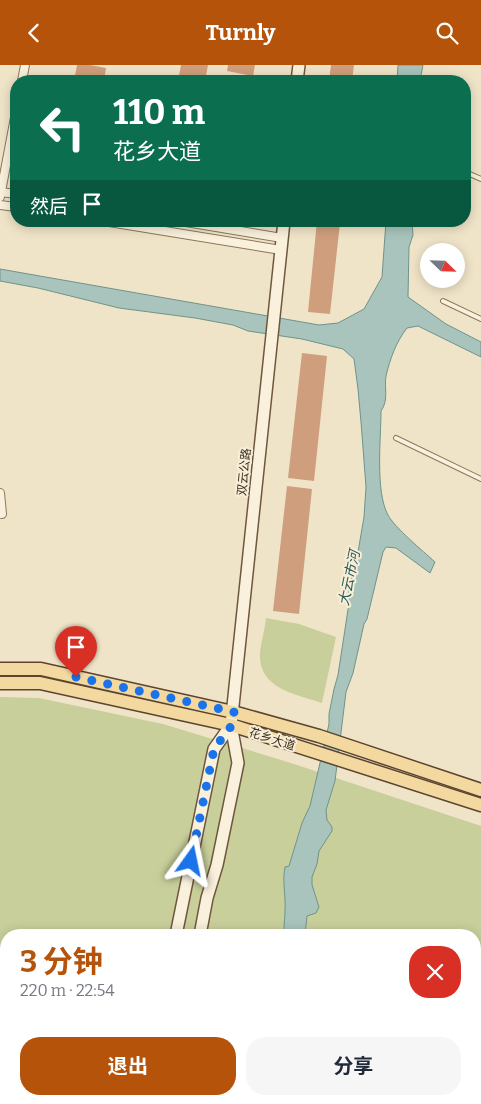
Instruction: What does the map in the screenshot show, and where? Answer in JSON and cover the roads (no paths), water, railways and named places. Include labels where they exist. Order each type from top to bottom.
[{"type":"main road","name":"花乡大道","points":[[0,669],[41,669],[234,712],[319,736],[481,790]]},
{"type":"main road","name":"花乡大道","points":[[0,683],[40,683],[232,725],[481,805]]},
{"type":"street","points":[[0,193],[10,142]]},
{"type":"street","points":[[140,227],[281,250]]},
{"type":"street","points":[[216,227],[282,238]]},
{"type":"street","name":"双云公路","points":[[201,929],[207,897],[217,865],[238,763],[232,725],[283,227]]},
{"type":"street","points":[[0,493],[2,515]]},
{"type":"street","name":"双云公路","points":[[177,929],[214,749],[232,725]]},
{"type":"lane","points":[[443,301],[481,319]]},
{"type":"lane","points":[[396,438],[481,479]]},
{"type":"water","points":[[398,65],[423,65],[421,75],[397,75]]},
{"type":"water","points":[[386,227],[412,227],[413,235],[409,247],[408,297],[446,324],[481,342],[481,357],[418,326],[407,328],[392,357],[386,376],[386,398],[381,411],[381,492],[384,505],[391,520],[435,562],[430,573],[396,548],[386,547],[383,552],[353,673],[346,692],[335,781],[326,810],[327,820],[332,827],[332,831],[319,851],[312,877],[312,885],[319,907],[316,913],[307,916],[306,929],[284,929],[285,867],[289,866],[302,823],[310,806],[329,724],[329,714],[338,675],[349,603],[349,587],[357,558],[364,517],[366,487],[354,359],[343,349],[302,339],[248,331],[233,325],[195,318],[119,308],[38,288],[0,281],[0,269],[319,325],[338,323],[364,309],[382,277]]},
{"type":"water label","name":"大云市河","points":[[349,578]]}]
